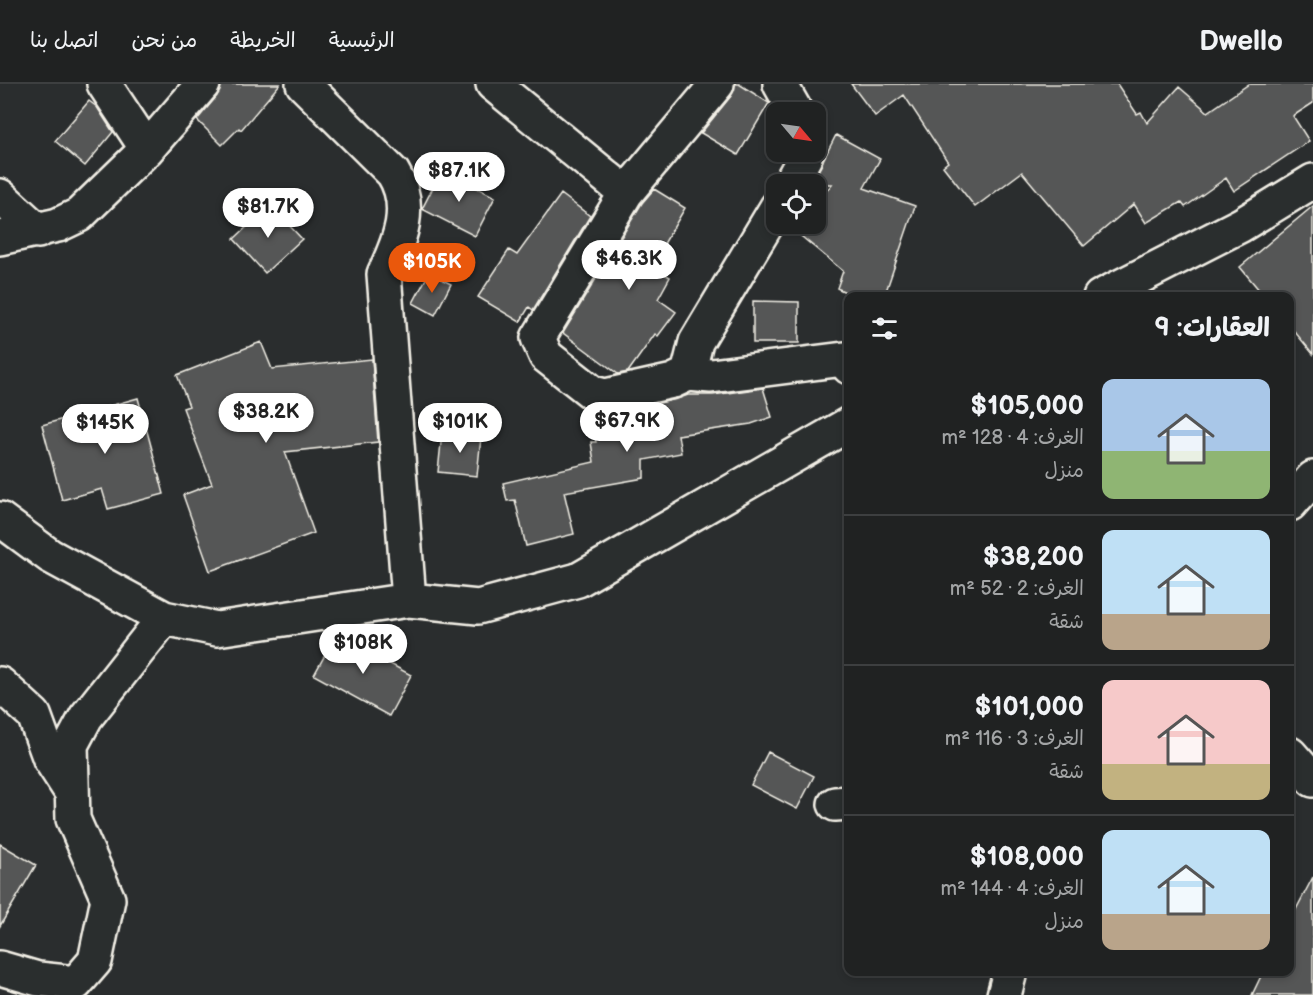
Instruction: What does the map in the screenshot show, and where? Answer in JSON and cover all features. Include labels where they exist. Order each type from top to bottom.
[{"type":"street","points":[[104,84],[147,149]]},
{"type":"street","points":[[0,238],[38,231],[79,215],[147,149],[203,84]]},
{"type":"street","points":[[303,84],[393,173],[402,187],[404,210],[398,244],[384,273],[409,600]]},
{"type":"street","points":[[493,84],[626,193]]},
{"type":"street","points":[[717,84],[626,193],[538,338],[546,356],[593,393],[605,396],[673,381],[688,374],[711,376],[844,359]]},
{"type":"street","points":[[780,84],[790,102]]},
{"type":"street","points":[[1110,292],[1241,225],[1313,181]]},
{"type":"street","points":[[0,196],[38,231]]},
{"type":"street","points":[[688,374],[696,342],[766,225]]},
{"type":"street","points":[[0,519],[50,556],[164,618],[217,629],[409,600],[478,607],[578,580],[844,427]]},
{"type":"street","points":[[1294,464],[1313,465]]},
{"type":"street","points":[[1294,499],[1313,478]]},
{"type":"street","points":[[0,968],[38,980],[76,983],[95,961],[108,899],[73,819],[71,745],[86,717],[164,618]]},
{"type":"street","points":[[0,684],[34,715],[50,759],[72,792]]},
{"type":"street","points":[[1294,759],[1313,780]]},
{"type":"street","points":[[1004,995],[1010,976]]},
{"type":"building","points":[[221,84],[280,84],[241,130],[239,128],[222,145],[197,120],[217,96]]},
{"type":"building","points":[[735,84],[739,84],[767,102],[738,155],[701,133],[731,96]]},
{"type":"building","points":[[851,84],[1117,84],[1137,114],[1141,112],[1147,123],[1179,87],[1208,112],[1249,84],[1313,84],[1313,103],[1293,116],[1309,141],[1234,191],[1226,178],[1185,207],[1181,202],[1146,223],[1134,204],[1084,246],[1022,172],[975,207],[943,166],[948,162],[904,95],[875,116]]},
{"type":"building","points":[[89,101],[97,107],[113,132],[85,166],[55,141]]},
{"type":"building","points":[[836,135],[880,159],[864,188],[915,206],[886,292],[845,292],[837,288],[843,271],[799,234],[826,234],[826,192],[832,184],[826,184],[826,174],[816,174],[822,162],[826,162],[826,155]]},
{"type":"building","points":[[442,170],[495,197],[475,236],[422,209]]},
{"type":"building","points":[[654,189],[685,208],[651,266],[670,277],[658,299],[676,312],[658,336],[655,334],[628,372],[618,374],[563,333],[642,203]]},
{"type":"building","points":[[561,194],[590,216],[533,310],[529,307],[520,322],[478,297],[509,250],[517,255]]},
{"type":"building","points":[[270,205],[302,239],[265,273],[234,239]]},
{"type":"building","points":[[1313,206],[1313,354],[1294,331],[1294,292],[1261,292],[1240,267]]},
{"type":"building","points":[[429,273],[451,284],[435,315],[413,303]]},
{"type":"building","points":[[753,301],[799,302],[799,343],[753,343]]},
{"type":"building","points":[[261,342],[272,369],[372,359],[378,442],[285,452],[314,533],[210,571],[183,495],[212,484],[183,408],[189,406],[177,375]]},
{"type":"building","points":[[763,388],[772,417],[751,424],[678,435],[681,453],[644,460],[644,478],[564,492],[574,534],[526,546],[515,500],[507,501],[503,483],[594,462],[591,442],[596,442],[590,412],[609,414],[688,395],[713,395]]},
{"type":"building","points":[[138,398],[164,494],[108,509],[102,489],[62,500],[42,425]]},
{"type":"building","points":[[442,433],[481,437],[477,476],[438,472]]},
{"type":"building","points":[[336,635],[411,675],[389,716],[314,675]]},
{"type":"building","points":[[768,752],[814,776],[797,809],[751,785]]},
{"type":"building","points":[[0,844],[36,865],[0,926]]},
{"type":"building","points":[[1313,877],[1313,995],[1252,995],[1261,976],[1294,976],[1294,913]]}]
